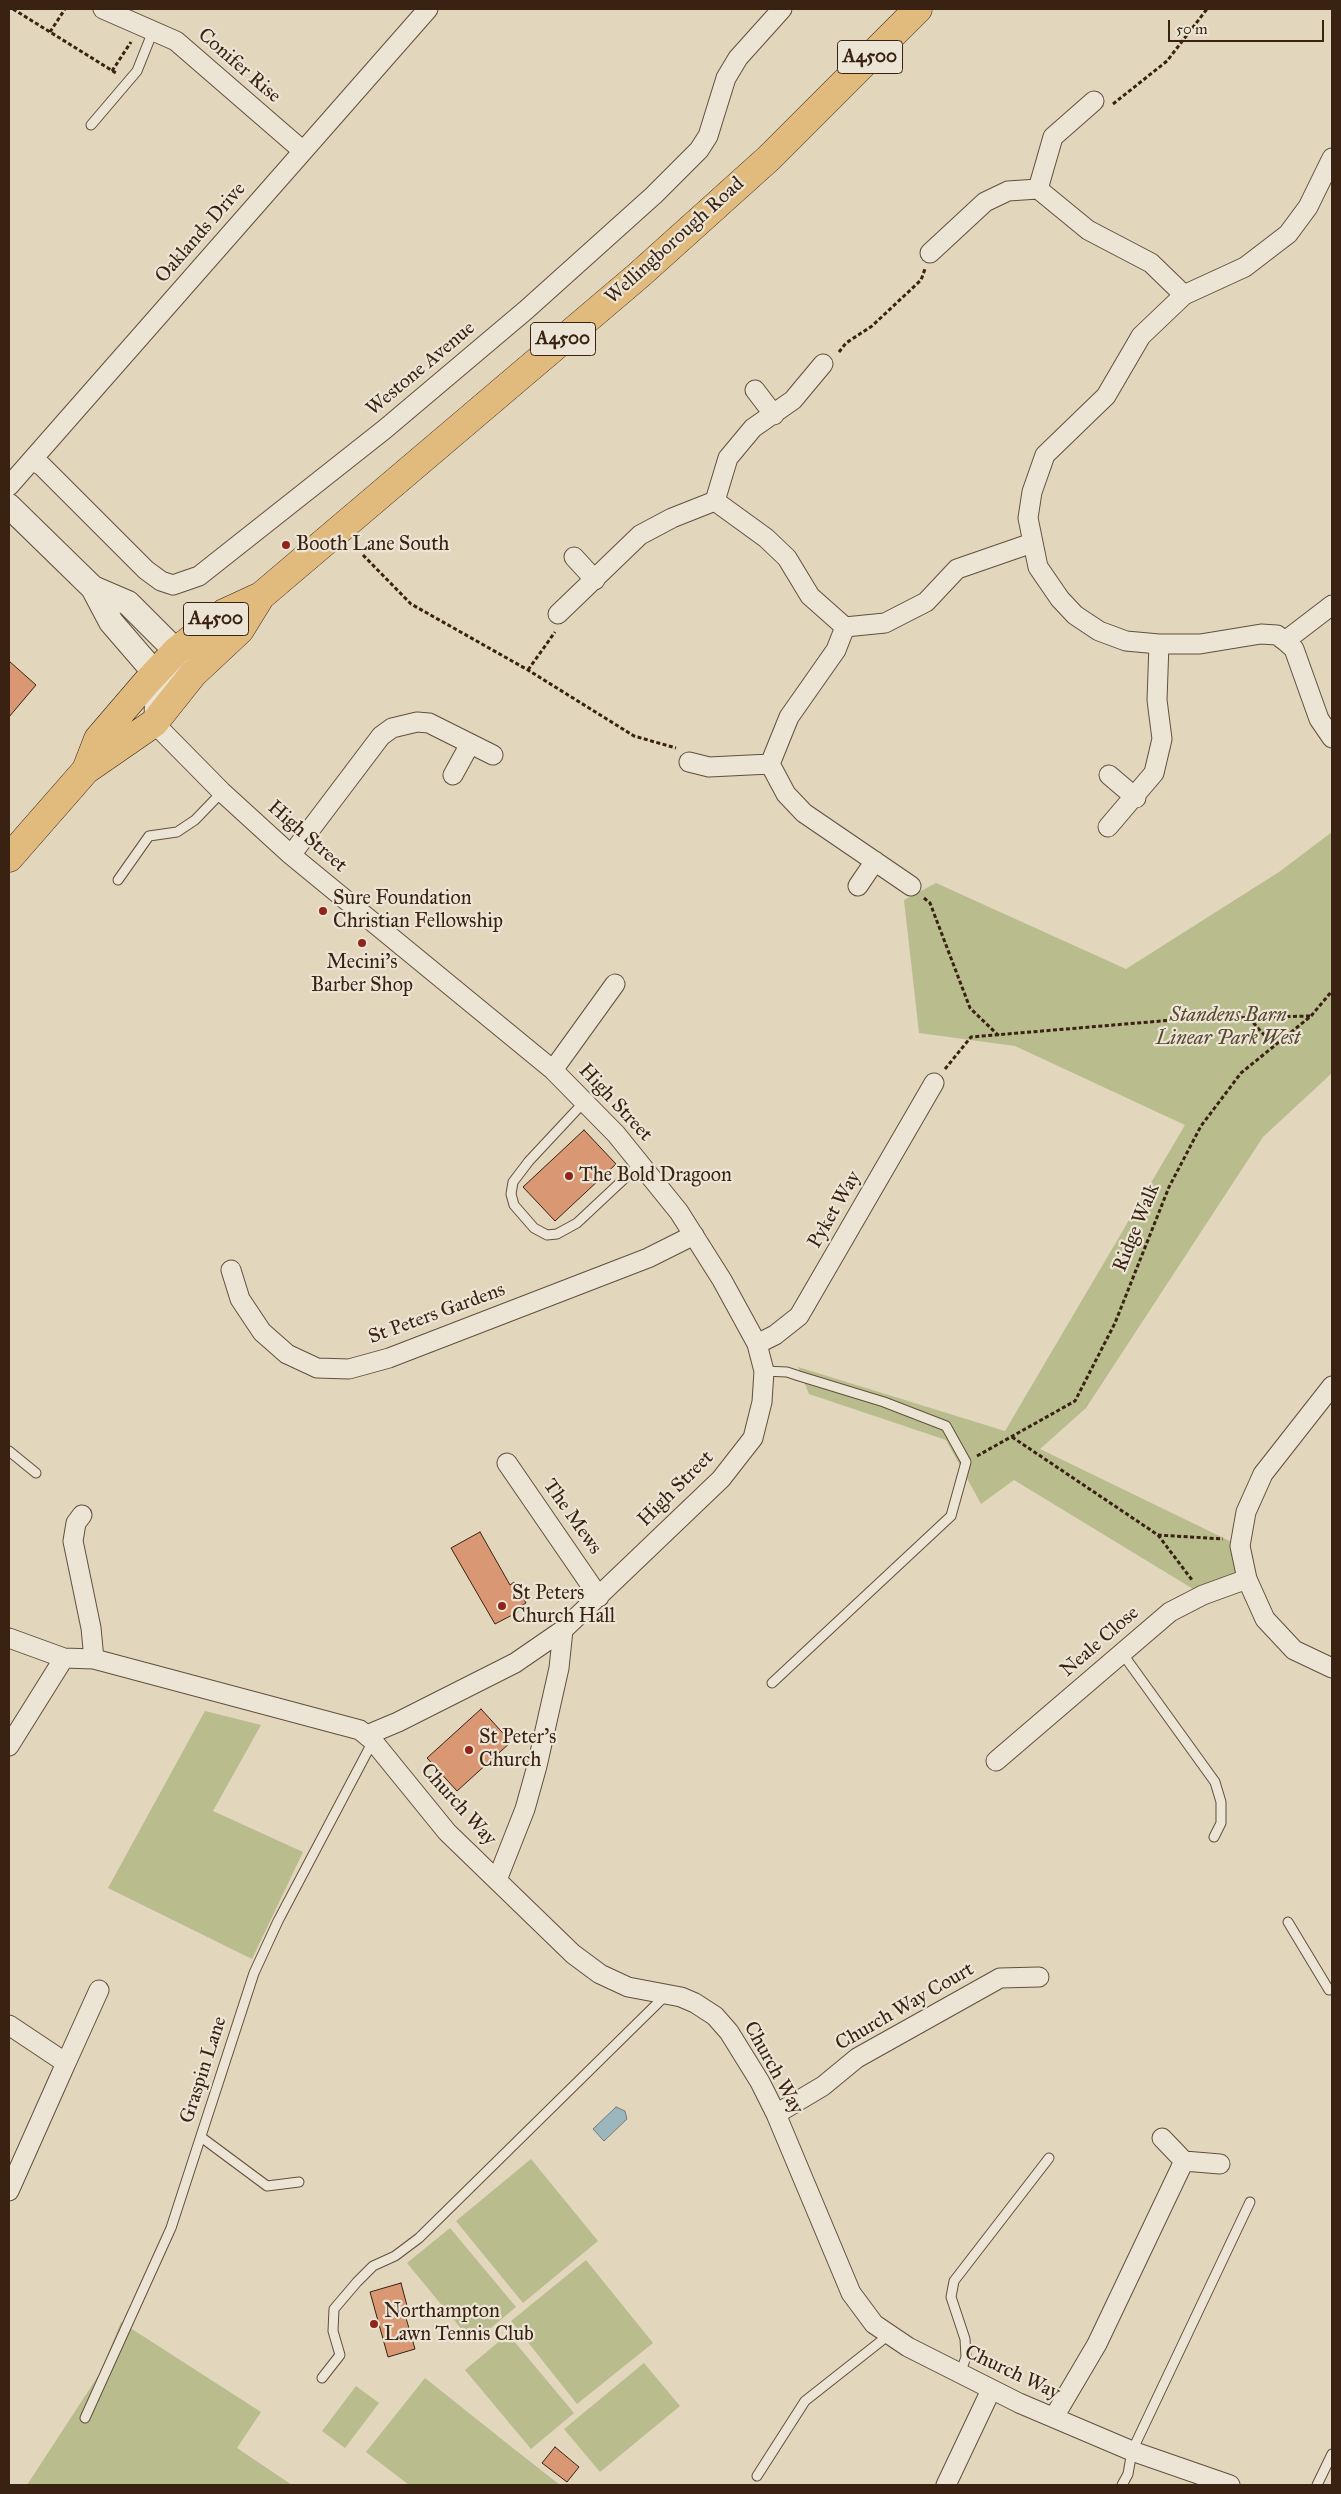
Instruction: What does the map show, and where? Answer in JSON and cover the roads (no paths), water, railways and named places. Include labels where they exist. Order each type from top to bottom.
[{"type":"main road","name":"Wellingborough Road","points":[[86,770],[98,739],[176,651],[224,613],[261,596],[639,275],[769,158],[918,9]]},
{"type":"main road","name":"Wellingborough Road","points":[[9,858],[86,770],[154,723],[183,685],[240,630],[261,596]]},
{"type":"street","name":"Oaklands Drive","points":[[9,486],[428,9]]},
{"type":"street","name":"Westone Avenue","points":[[32,460],[42,466],[146,570],[161,581],[174,586],[199,576],[385,429],[526,310],[674,176],[700,150],[708,136],[726,78],[738,58],[782,9]]},
{"type":"street","name":"Conifer Rise","points":[[109,10],[176,41],[303,151]]},
{"type":"street","points":[[1038,189],[1053,137],[1094,100]]},
{"type":"street","points":[[1332,158],[1308,208],[1288,234],[1244,267],[1184,295],[1141,336],[1106,396],[1045,455],[1032,492],[1028,518],[1038,568],[1060,599],[1075,615],[1099,631],[1126,641],[1159,644],[1200,644],[1261,634],[1277,635],[1294,649],[1319,719],[1332,738]]},
{"type":"street","points":[[930,253],[985,202],[1008,191],[1038,189],[1088,230],[1151,263],[1184,295]]},
{"type":"street","points":[[715,501],[728,458],[752,428],[774,415],[793,400],[823,364]]},
{"type":"street","points":[[755,390],[774,415]]},
{"type":"street","points":[[715,501],[766,538],[787,558],[810,596],[845,627],[885,623],[926,602],[957,569],[1032,543]]},
{"type":"street","points":[[558,614],[640,535],[672,518],[715,501]]},
{"type":"street","points":[[9,506],[93,588],[111,622],[155,674],[183,685]]},
{"type":"street","points":[[574,557],[595,580]]},
{"type":"street","points":[[93,588],[128,603],[176,651],[183,685]]},
{"type":"street","points":[[1285,641],[1332,606]]},
{"type":"street","points":[[770,764],[789,717],[836,650],[845,627]]},
{"type":"street","points":[[1108,827],[1136,798],[1154,773],[1162,739],[1158,700],[1159,644]]},
{"type":"street","points":[[154,723],[155,674]]},
{"type":"street","points":[[291,855],[381,736],[392,728],[417,722],[429,723],[493,755]]},
{"type":"street","name":"High Street","points":[[154,723],[222,792],[291,855],[553,1070],[586,1101],[640,1164],[694,1235],[722,1280],[757,1344],[764,1371],[762,1402],[753,1438],[721,1479],[599,1597],[563,1630],[515,1663],[370,1738]]},
{"type":"street","points":[[453,774],[470,744]]},
{"type":"street","points":[[689,762],[709,767],[770,764]]},
{"type":"street","points":[[770,764],[786,794],[804,813],[910,886]]},
{"type":"street","points":[[1109,775],[1136,798]]},
{"type":"street","points":[[858,886],[875,861]]},
{"type":"street","points":[[553,1070],[615,984]]},
{"type":"street","name":"Pyket Way","points":[[757,1344],[775,1335],[799,1316],[934,1083]]},
{"type":"street","name":"St Peters Gardens","points":[[231,1270],[240,1299],[262,1332],[287,1354],[317,1368],[349,1369],[388,1358],[648,1258],[694,1235]]},
{"type":"street","points":[[1332,1386],[1263,1474],[1246,1512],[1240,1546],[1247,1579],[1265,1619],[1294,1650],[1332,1668]]},
{"type":"street","name":"The Mews","points":[[507,1463],[599,1597]]},
{"type":"street","points":[[82,1515],[76,1523],[73,1541],[91,1628],[94,1659]]},
{"type":"street","name":"Neale Close","points":[[996,1761],[1170,1612],[1203,1595],[1247,1579]]},
{"type":"street","points":[[497,1880],[525,1809],[537,1766],[559,1668],[563,1630]]},
{"type":"street","name":"Church Way","points":[[9,1638],[64,1658],[94,1659],[352,1727],[370,1738],[447,1832],[574,1954],[600,1974],[628,1987],[681,1997],[696,2003],[720,2021],[739,2044],[776,2114],[851,2293],[874,2324],[991,2390],[1132,2451],[1230,2485]]},
{"type":"street","points":[[9,1746],[64,1658]]},
{"type":"street","name":"Church Way Court","points":[[776,2114],[823,2086],[857,2058],[1000,1978],[1040,1978]]},
{"type":"street","points":[[9,2191],[99,1990]]},
{"type":"street","points":[[9,2026],[66,2063]]},
{"type":"street","points":[[1162,2138],[1184,2161],[1220,2164]]},
{"type":"street","points":[[1054,2417],[1097,2344],[1184,2161]]},
{"type":"street","points":[[946,2485],[991,2390]]},
{"type":"lane","points":[[91,125],[137,71],[147,29]]},
{"type":"lane","points":[[118,880],[149,836],[178,832],[195,820],[222,792]]},
{"type":"lane","points":[[586,1101],[529,1160],[513,1182],[512,1194],[514,1205],[534,1228],[548,1235],[557,1234],[577,1223],[640,1164]]},
{"type":"lane","points":[[764,1371],[787,1372],[884,1402],[946,1426],[966,1462],[951,1516],[772,1683]]},
{"type":"lane","points":[[9,1452],[36,1473]]},
{"type":"lane","points":[[1122,1653],[1215,1782],[1221,1802],[1221,1823],[1214,1837]]},
{"type":"lane","name":"Graspin Lane","points":[[85,2418],[171,2228],[254,1973],[370,1738]]},
{"type":"lane","points":[[1288,1922],[1329,1990],[1332,1989]]},
{"type":"lane","points":[[322,2378],[340,2355],[333,2331],[334,2309],[357,2282],[373,2266],[395,2256],[419,2238],[666,1995]]},
{"type":"lane","points":[[201,2137],[267,2186],[299,2182]]},
{"type":"lane","points":[[960,2374],[966,2357],[965,2339],[952,2297],[954,2281],[1049,2158]]},
{"type":"lane","points":[[1122,2485],[1128,2474],[1132,2451],[1250,2202]]},
{"type":"lane","points":[[757,2476],[805,2402],[890,2334]]},
{"type":"lane","points":[[1317,2485],[1332,2454]]},
{"type":"water","points":[[616,2107],[625,2111],[627,2119],[604,2141],[593,2129]]},
{"type":"place","name":"Booth Lane South","points":[[286,545]]},
{"type":"place","name":"Sure Foundation Christian Fellowship","points":[[323,911]]},
{"type":"place","name":"Mecini's Barber Shop","points":[[362,943]]},
{"type":"place","name":"The Bold Dragoon","points":[[569,1176]]},
{"type":"place","name":"St Peters Church Hall","points":[[502,1606]]},
{"type":"place","name":"St Peter's Church","points":[[469,1750]]},
{"type":"place","name":"Northampton Lawn Tennis Club","points":[[374,2324]]},
{"type":"park label","name":"Standens Barn Linear Park West","points":[[1228,1028]]}]
